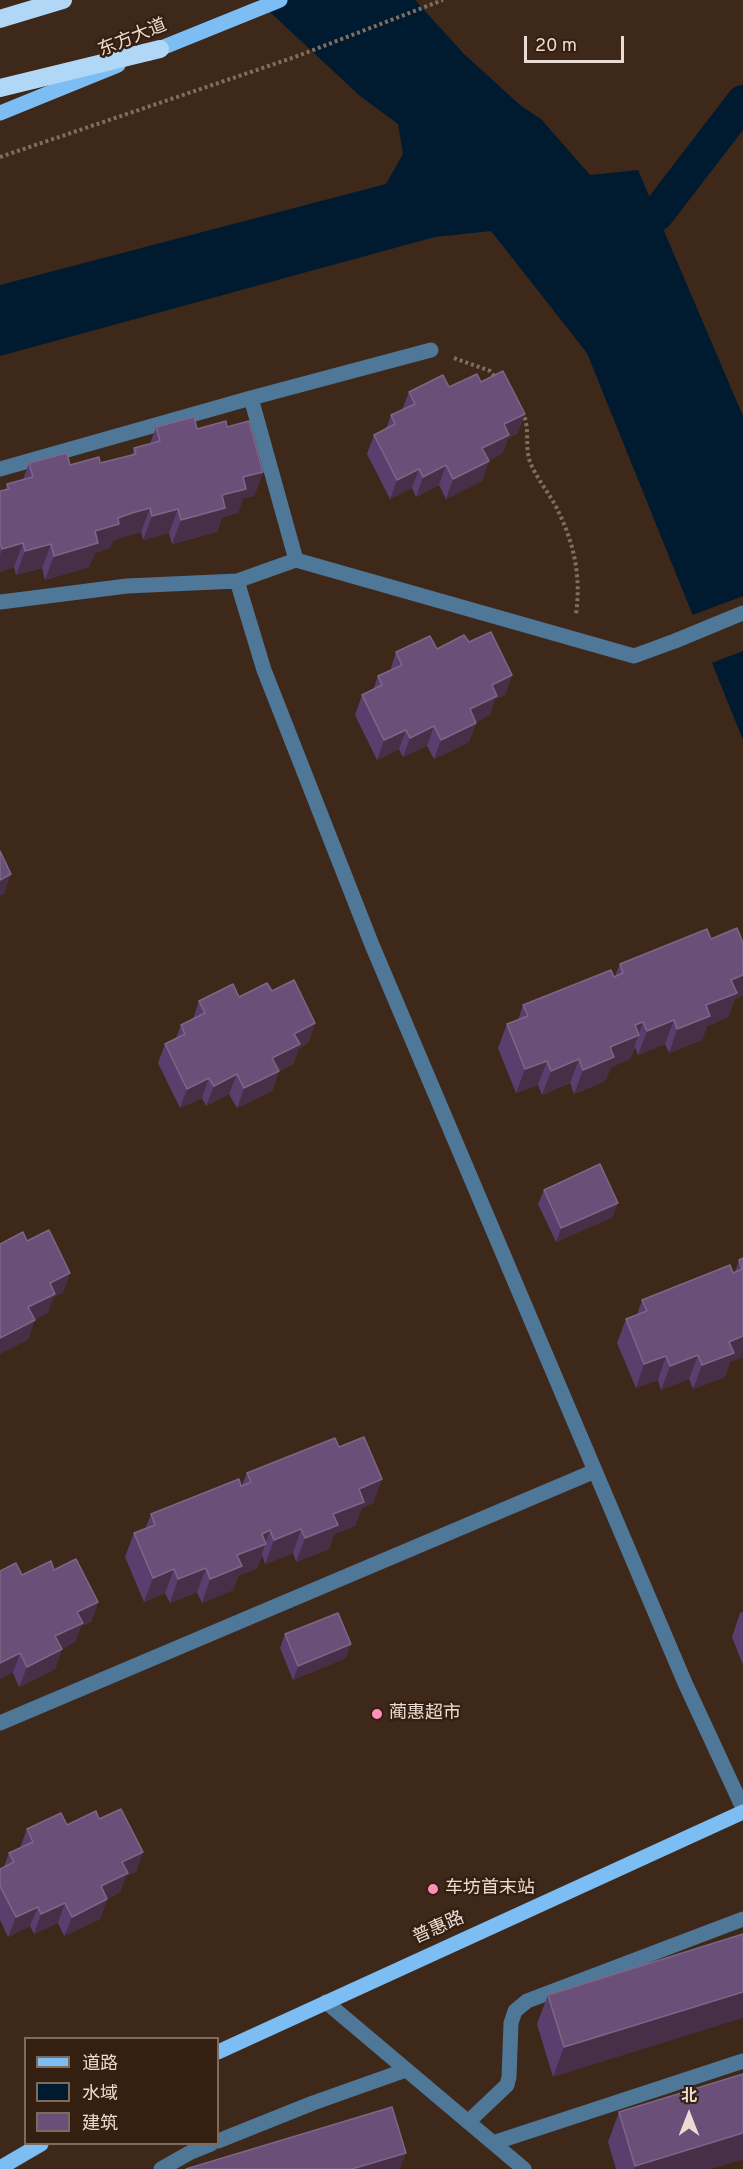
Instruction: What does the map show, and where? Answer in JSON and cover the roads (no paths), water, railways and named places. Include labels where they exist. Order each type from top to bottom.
[{"type":"highway","points":[[0,20],[63,0]]},
{"type":"highway","points":[[0,88],[160,49]]},
{"type":"main road","name":"东方大道","points":[[0,113],[280,0]]},
{"type":"main road","name":"普惠路","points":[[219,2052],[743,1810]]},
{"type":"main road","points":[[0,2168],[39,2145]]},
{"type":"lane","points":[[0,469],[431,350]]},
{"type":"lane","points":[[251,398],[296,560]]},
{"type":"lane","points":[[0,602],[127,586],[237,581],[296,560],[634,656],[743,613]]},
{"type":"lane","points":[[237,581],[264,670],[372,945],[685,1683],[743,1810]]},
{"type":"lane","points":[[0,1723],[595,1471]]},
{"type":"lane","points":[[468,2122],[507,2085],[511,2023],[514,2012],[527,2001],[743,1919]]},
{"type":"lane","points":[[326,2002],[524,2169]]},
{"type":"lane","points":[[493,2143],[743,2061]]},
{"type":"lane","points":[[219,2141],[313,2103],[406,2070]]},
{"type":"lane","points":[[161,2169],[191,2152],[209,2145]]},
{"type":"water","points":[[257,0],[415,0],[464,54],[520,105],[541,119],[590,175],[638,170],[743,416],[743,740],[587,353],[491,231],[435,237],[0,356],[0,285],[386,184],[403,154],[398,124],[360,96]]},
{"type":"waterway","points":[[657,214],[743,102]]},
{"type":"place","name":"蔺惠超市","points":[[377,1714]]},
{"type":"place","name":"车坊首末站","points":[[433,1889]]}]
